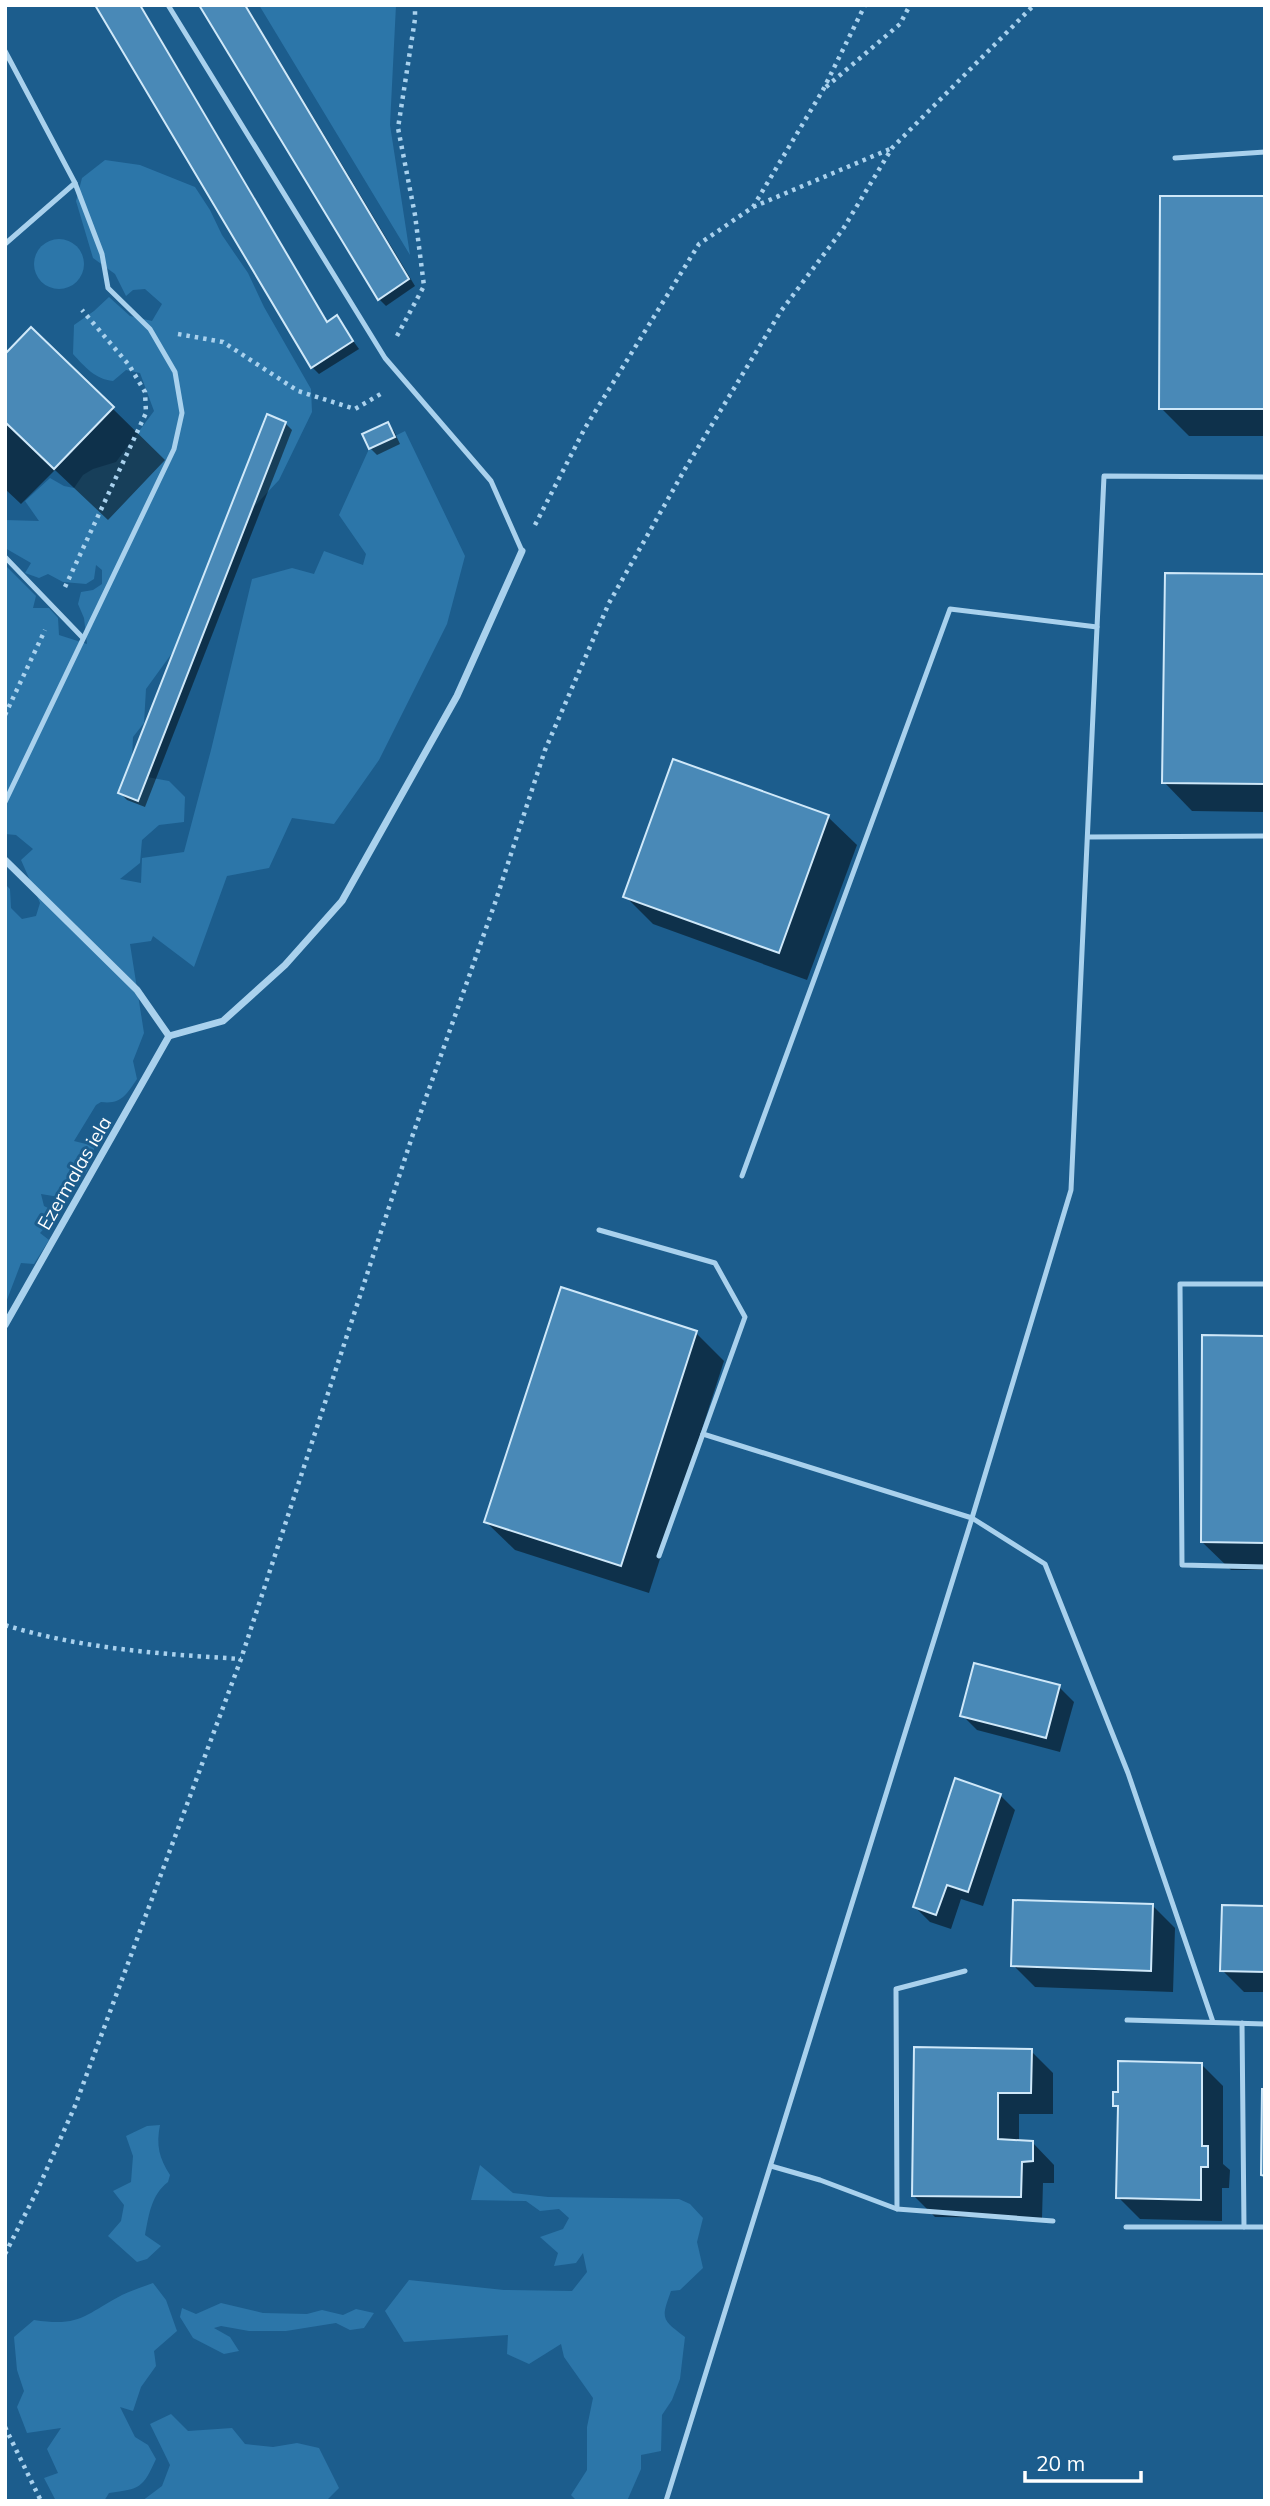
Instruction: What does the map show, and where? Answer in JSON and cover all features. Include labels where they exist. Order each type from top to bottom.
[{"type":"street","points":[[5,860],[137,990],[169,1036],[223,1021],[285,965],[342,901],[457,696],[522,551]]},
{"type":"street","name":"Ezermalas iela","points":[[5,1325],[169,1036]]},
{"type":"lane","points":[[168,5],[385,358],[491,481],[522,551]]},
{"type":"lane","points":[[5,51],[75,183],[102,254],[108,288],[150,329],[176,372],[183,413],[174,449],[5,802]]},
{"type":"lane","points":[[1175,159],[1265,152]]},
{"type":"lane","points":[[5,244],[75,183]]},
{"type":"lane","points":[[666,2501],[972,1518],[1071,1190],[1104,476],[1265,477]]},
{"type":"lane","points":[[5,557],[82,637]]},
{"type":"lane","points":[[742,1176],[950,610],[1097,626]]},
{"type":"lane","points":[[1087,837],[1265,836]]},
{"type":"lane","points":[[599,1230],[715,1263],[745,1317],[659,1556]]},
{"type":"lane","points":[[1265,1284],[1180,1284],[1182,1565],[1265,1567]]},
{"type":"lane","points":[[703,1434],[972,1518],[1045,1564],[1128,1773],[1213,2022]]},
{"type":"lane","points":[[897,2209],[896,1989],[965,1971]]},
{"type":"lane","points":[[1127,2020],[1265,2024]]},
{"type":"lane","points":[[1242,2023],[1244,2227]]},
{"type":"lane","points":[[771,2166],[820,2180],[897,2209],[1053,2221]]},
{"type":"lane","points":[[1126,2227],[1265,2227]]},
{"type":"path","points":[[385,358],[424,286],[415,215],[398,128],[415,5]]},
{"type":"path","points":[[753,207],[823,90],[865,5]]},
{"type":"path","points":[[823,90],[900,24],[910,5]]},
{"type":"path","points":[[5,2254],[75,2106],[240,1659],[412,1137],[550,737],[609,603],[685,469],[781,311],[843,229],[892,148],[1034,5]]},
{"type":"path","points":[[522,551],[585,428],[699,244],[753,207],[892,148]]},
{"type":"path","points":[[5,715],[146,413],[145,392],[129,365],[82,310]]},
{"type":"path","points":[[150,329],[223,342],[298,391],[355,409],[402,380]]},
{"type":"path","points":[[5,1625],[37,1635],[143,1653],[240,1659]]},
{"type":"path","points":[[5,2427],[41,2501]]},
{"type":"shaded area","points":[[259,5],[396,5],[390,125],[410,255]]},
{"type":"shaded area","points":[[105,160],[140,165],[195,187],[222,235],[248,273],[264,307],[311,389],[312,412],[279,480],[233,529],[175,649],[146,689],[144,723],[133,737],[132,759],[141,776],[169,781],[185,797],[184,822],[159,825],[142,840],[140,863],[120,879],[141,883],[142,858],[184,852],[252,579],[292,568],[314,574],[324,551],[363,565],[366,554],[339,515],[369,449],[405,431],[465,556],[447,624],[379,760],[334,824],[292,818],[269,868],[227,876],[194,967],[153,936],[151,941],[130,944],[144,1033],[133,1061],[137,1079],[119,1100],[96,1105],[74,1141],[94,1146],[93,1154],[89,1168],[65,1198],[41,1194],[44,1206],[56,1212],[40,1233],[49,1240],[34,1264],[21,1263],[5,1305],[5,884],[10,889],[11,908],[22,919],[36,916],[40,903],[21,860],[33,849],[16,835],[5,834],[5,565],[36,596],[33,608],[49,608],[58,618],[59,635],[87,644],[84,618],[78,604],[81,592],[93,590],[102,584],[102,570],[96,565],[94,579],[86,584],[63,582],[48,574],[39,578],[25,573],[31,563],[5,548],[5,520],[39,521],[25,501],[50,478],[74,488],[83,475],[116,462],[154,411],[140,373],[126,370],[113,381],[107,380],[91,372],[73,354],[74,325],[109,297],[130,316],[152,321],[162,304],[145,289],[133,290],[126,296],[115,274],[93,258],[76,201],[82,178]]},
{"type":"shaded area","points":[[59,239],[77,246],[84,264],[77,282],[59,289],[41,282],[34,264],[41,246]]},
{"type":"shaded area","points":[[160,2125],[159,2151],[170,2175],[168,2182],[154,2199],[145,2235],[161,2246],[147,2259],[137,2262],[108,2236],[121,2221],[124,2205],[113,2191],[131,2182],[133,2156],[126,2136],[147,2126]]},
{"type":"shaded area","points":[[480,2165],[513,2193],[548,2197],[679,2199],[690,2204],[703,2218],[697,2242],[703,2268],[680,2290],[671,2291],[666,2307],[667,2322],[685,2337],[680,2379],[672,2400],[662,2415],[661,2451],[641,2455],[641,2469],[627,2501],[577,2501],[571,2495],[587,2470],[587,2427],[593,2398],[564,2357],[561,2344],[529,2364],[507,2354],[508,2335],[404,2342],[385,2311],[409,2280],[504,2290],[572,2291],[587,2272],[583,2253],[576,2263],[554,2266],[558,2253],[540,2237],[563,2229],[569,2218],[559,2209],[540,2211],[526,2201],[471,2200]]},
{"type":"shaded area","points":[[153,2283],[166,2300],[177,2331],[154,2351],[156,2366],[141,2387],[133,2411],[120,2407],[135,2437],[148,2445],[156,2459],[144,2481],[134,2488],[109,2493],[104,2501],[56,2501],[44,2478],[58,2473],[47,2449],[61,2428],[27,2433],[17,2407],[24,2391],[17,2370],[14,2337],[34,2320],[62,2322],[81,2318],[126,2293]]},
{"type":"shaded area","points":[[221,2303],[263,2313],[307,2314],[322,2310],[343,2315],[356,2309],[374,2313],[364,2328],[350,2330],[336,2323],[286,2331],[249,2331],[221,2326],[214,2328],[230,2337],[239,2351],[224,2354],[193,2338],[180,2317],[182,2308],[196,2314]]},
{"type":"shaded area","points":[[171,2414],[188,2431],[232,2428],[245,2444],[273,2447],[297,2443],[319,2448],[339,2488],[326,2501],[142,2501],[162,2486],[170,2465],[150,2424]]},
{"type":"building","points":[[95,5],[140,5],[327,322],[337,315],[353,341],[311,368]]},
{"type":"building","points":[[199,5],[245,5],[409,279],[378,300]]},
{"type":"building","points":[[1160,196],[1265,196],[1265,409],[1159,409]]},
{"type":"building","points":[[31,327],[114,407],[54,469],[5,422],[5,354]]},
{"type":"building","points":[[267,414],[286,422],[138,801],[118,793]]},
{"type":"building","points":[[388,422],[395,437],[369,449],[362,434]]},
{"type":"building","points":[[1165,573],[1265,574],[1265,784],[1162,783]]},
{"type":"building","points":[[673,759],[829,815],[779,953],[623,897]]},
{"type":"building","points":[[561,1287],[697,1331],[621,1566],[484,1522]]},
{"type":"building","points":[[1202,1335],[1265,1336],[1265,1543],[1201,1542]]},
{"type":"building","points":[[974,1663],[1060,1685],[1046,1738],[960,1716]]},
{"type":"building","points":[[955,1778],[1001,1794],[968,1892],[947,1885],[936,1915],[913,1907]]},
{"type":"building","points":[[1013,1900],[1153,1904],[1151,1971],[1011,1966]]},
{"type":"building","points":[[1222,1905],[1265,1906],[1265,1972],[1220,1971]]},
{"type":"building","points":[[914,2047],[1032,2049],[1031,2093],[998,2093],[998,2139],[1033,2141],[1033,2161],[1022,2162],[1021,2197],[912,2196]]},
{"type":"building","points":[[1118,2061],[1202,2063],[1202,2146],[1208,2146],[1208,2167],[1201,2167],[1201,2200],[1116,2198],[1118,2106],[1113,2106],[1113,2092],[1118,2092]]},
{"type":"building","points":[[1262,2089],[1265,2089],[1265,2176],[1261,2175]]}]
